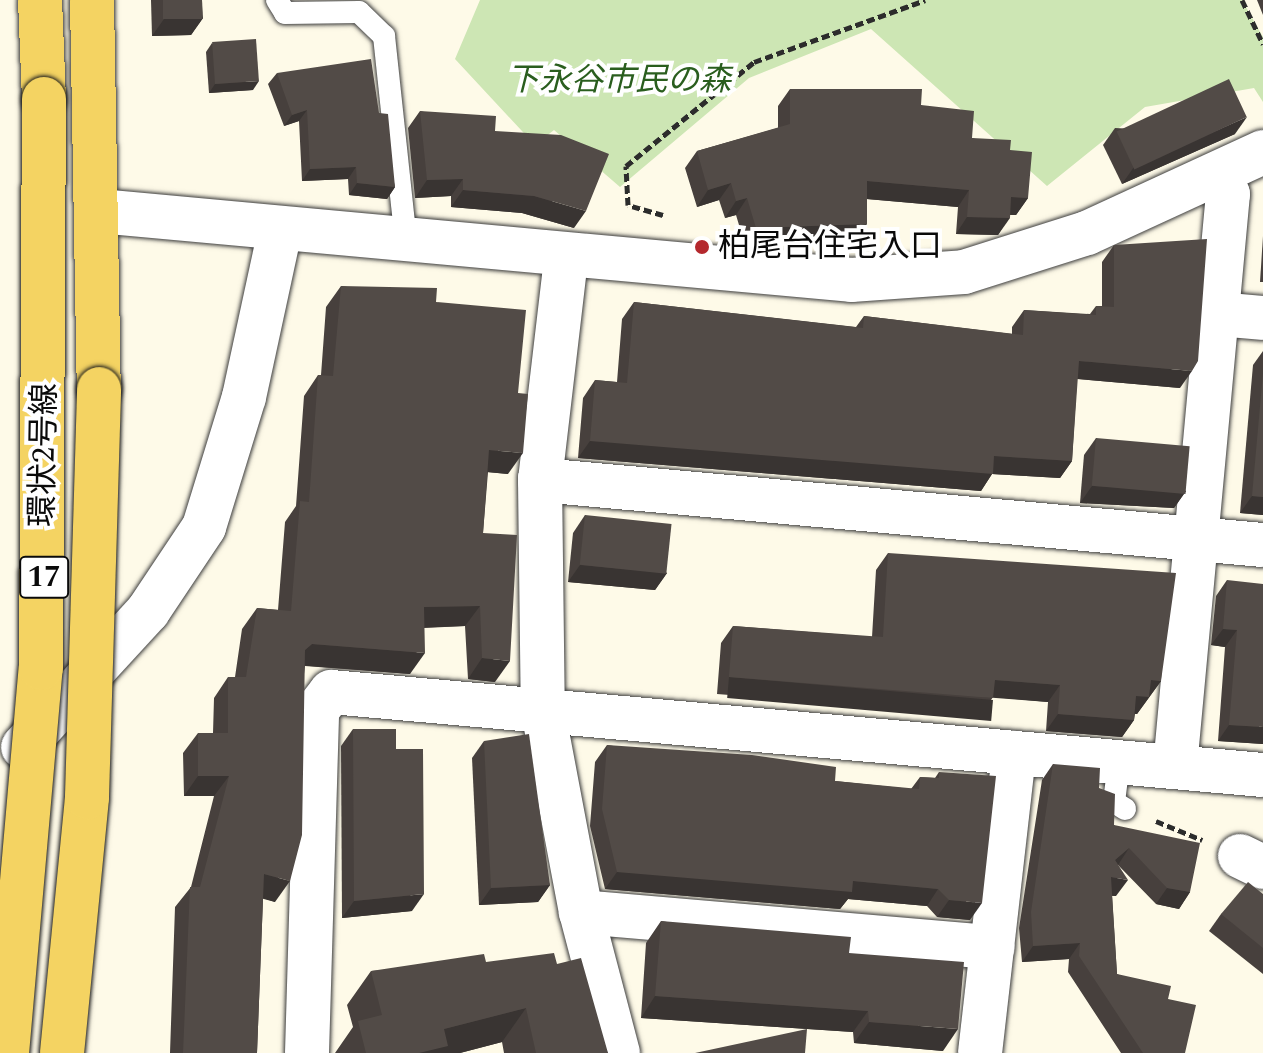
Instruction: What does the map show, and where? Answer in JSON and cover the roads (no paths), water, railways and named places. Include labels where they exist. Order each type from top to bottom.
[{"type":"main road","name":"環状2号線","points":[[7,1053],[41,668],[44,99],[40,0]]},
{"type":"main road","points":[[62,1053],[87,797],[99,389],[99,211],[92,0]]},
{"type":"street","points":[[99,211],[566,259],[851,280],[964,272],[1087,233],[1263,152]]},
{"type":"street","points":[[1175,767],[1228,194],[1216,175]]},
{"type":"street","points":[[0,945],[11,783],[25,742],[148,611],[204,527],[244,397],[280,230]]},
{"type":"street","points":[[566,259],[540,480],[543,711],[606,1051]]},
{"type":"street","points":[[1218,314],[1263,318]]},
{"type":"street","points":[[540,480],[1263,545]]},
{"type":"street","points":[[307,1053],[317,710],[331,692],[1263,775]]},
{"type":"street","points":[[980,1053],[1014,753]]},
{"type":"street","points":[[581,912],[993,947]]},
{"type":"lane","points":[[277,0],[285,13],[359,12],[384,36],[406,243]]},
{"type":"lane","points":[[1119,762],[1114,802],[1125,809]]},
{"type":"place","name":"柏尾台住宅入口","points":[[702,247]]},
{"type":"park label","name":"下永谷市民の森","points":[[619,81]]}]
